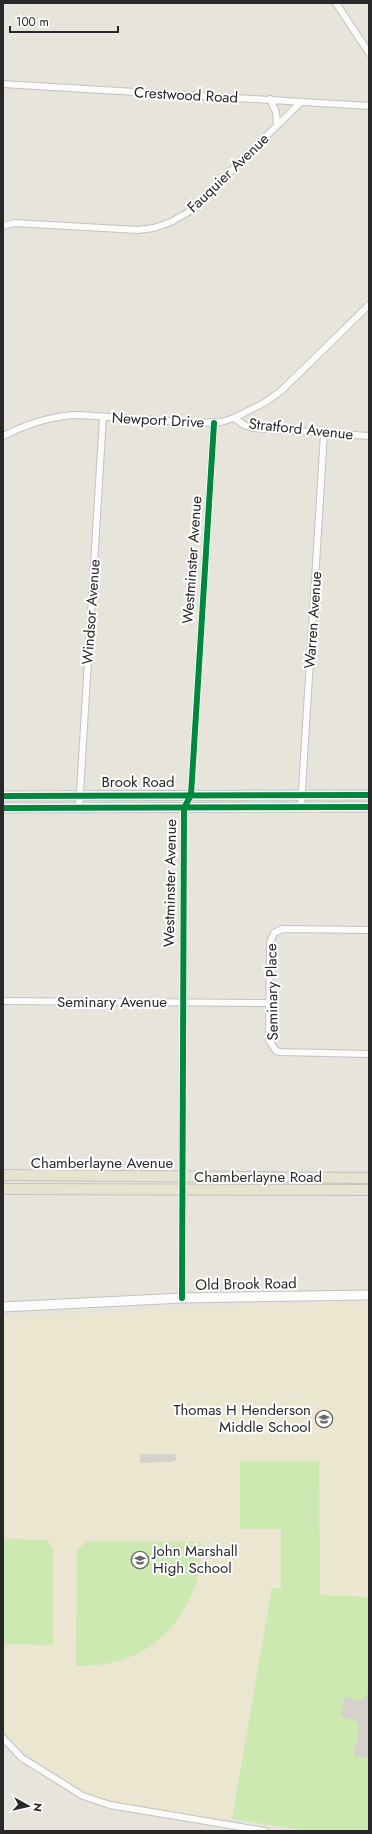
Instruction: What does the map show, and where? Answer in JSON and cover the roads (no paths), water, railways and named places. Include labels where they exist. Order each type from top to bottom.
[{"type":"main road","name":"Brook Road","points":[[3,796],[369,794]]},
{"type":"main road","name":"Brook Road","points":[[3,808],[369,807]]},
{"type":"main road","name":"Chamberlayne Avenue","points":[[3,1175],[369,1178]]},
{"type":"main road","name":"Chamberlayne Road","points":[[3,1189],[369,1190]]},
{"type":"main road","name":"Old Brook Road","points":[[3,1307],[182,1298],[369,1295]]},
{"type":"street","points":[[336,3],[368,50]]},
{"type":"street","name":"Crestwood Road","points":[[3,84],[369,106]]},
{"type":"street","points":[[270,99],[276,112],[277,125]]},
{"type":"street","name":"Fauquier Avenue","points":[[3,226],[14,223],[138,230],[163,225],[178,219],[195,207],[301,102]]},
{"type":"street","name":"Newport Drive","points":[[3,436],[21,428],[57,417],[80,415],[184,423],[214,423],[234,418],[264,403],[281,391],[369,305]]},
{"type":"street","name":"Windsor Avenue","points":[[80,808],[103,417]]},
{"type":"street","name":"Stratford Avenue","points":[[234,418],[244,426],[248,427],[369,436]]},
{"type":"street","name":"Westminster Avenue","points":[[182,1298],[184,808],[191,795],[214,423]]},
{"type":"street","name":"Warren Avenue","points":[[301,807],[324,433]]},
{"type":"street","name":"Seminary Place","points":[[369,930],[289,929],[278,931],[271,936],[269,1003],[269,1040],[273,1048],[280,1052],[369,1054]]},
{"type":"street","name":"Seminary Avenue","points":[[3,1001],[269,1003]]},
{"type":"street","points":[[3,1738],[22,1758],[83,1796],[110,1804],[265,1831]]},
{"type":"place","name":"Thomas H Henderson Middle School","points":[[324,1419]]},
{"type":"place","name":"John Marshall High School","points":[[140,1560]]}]
